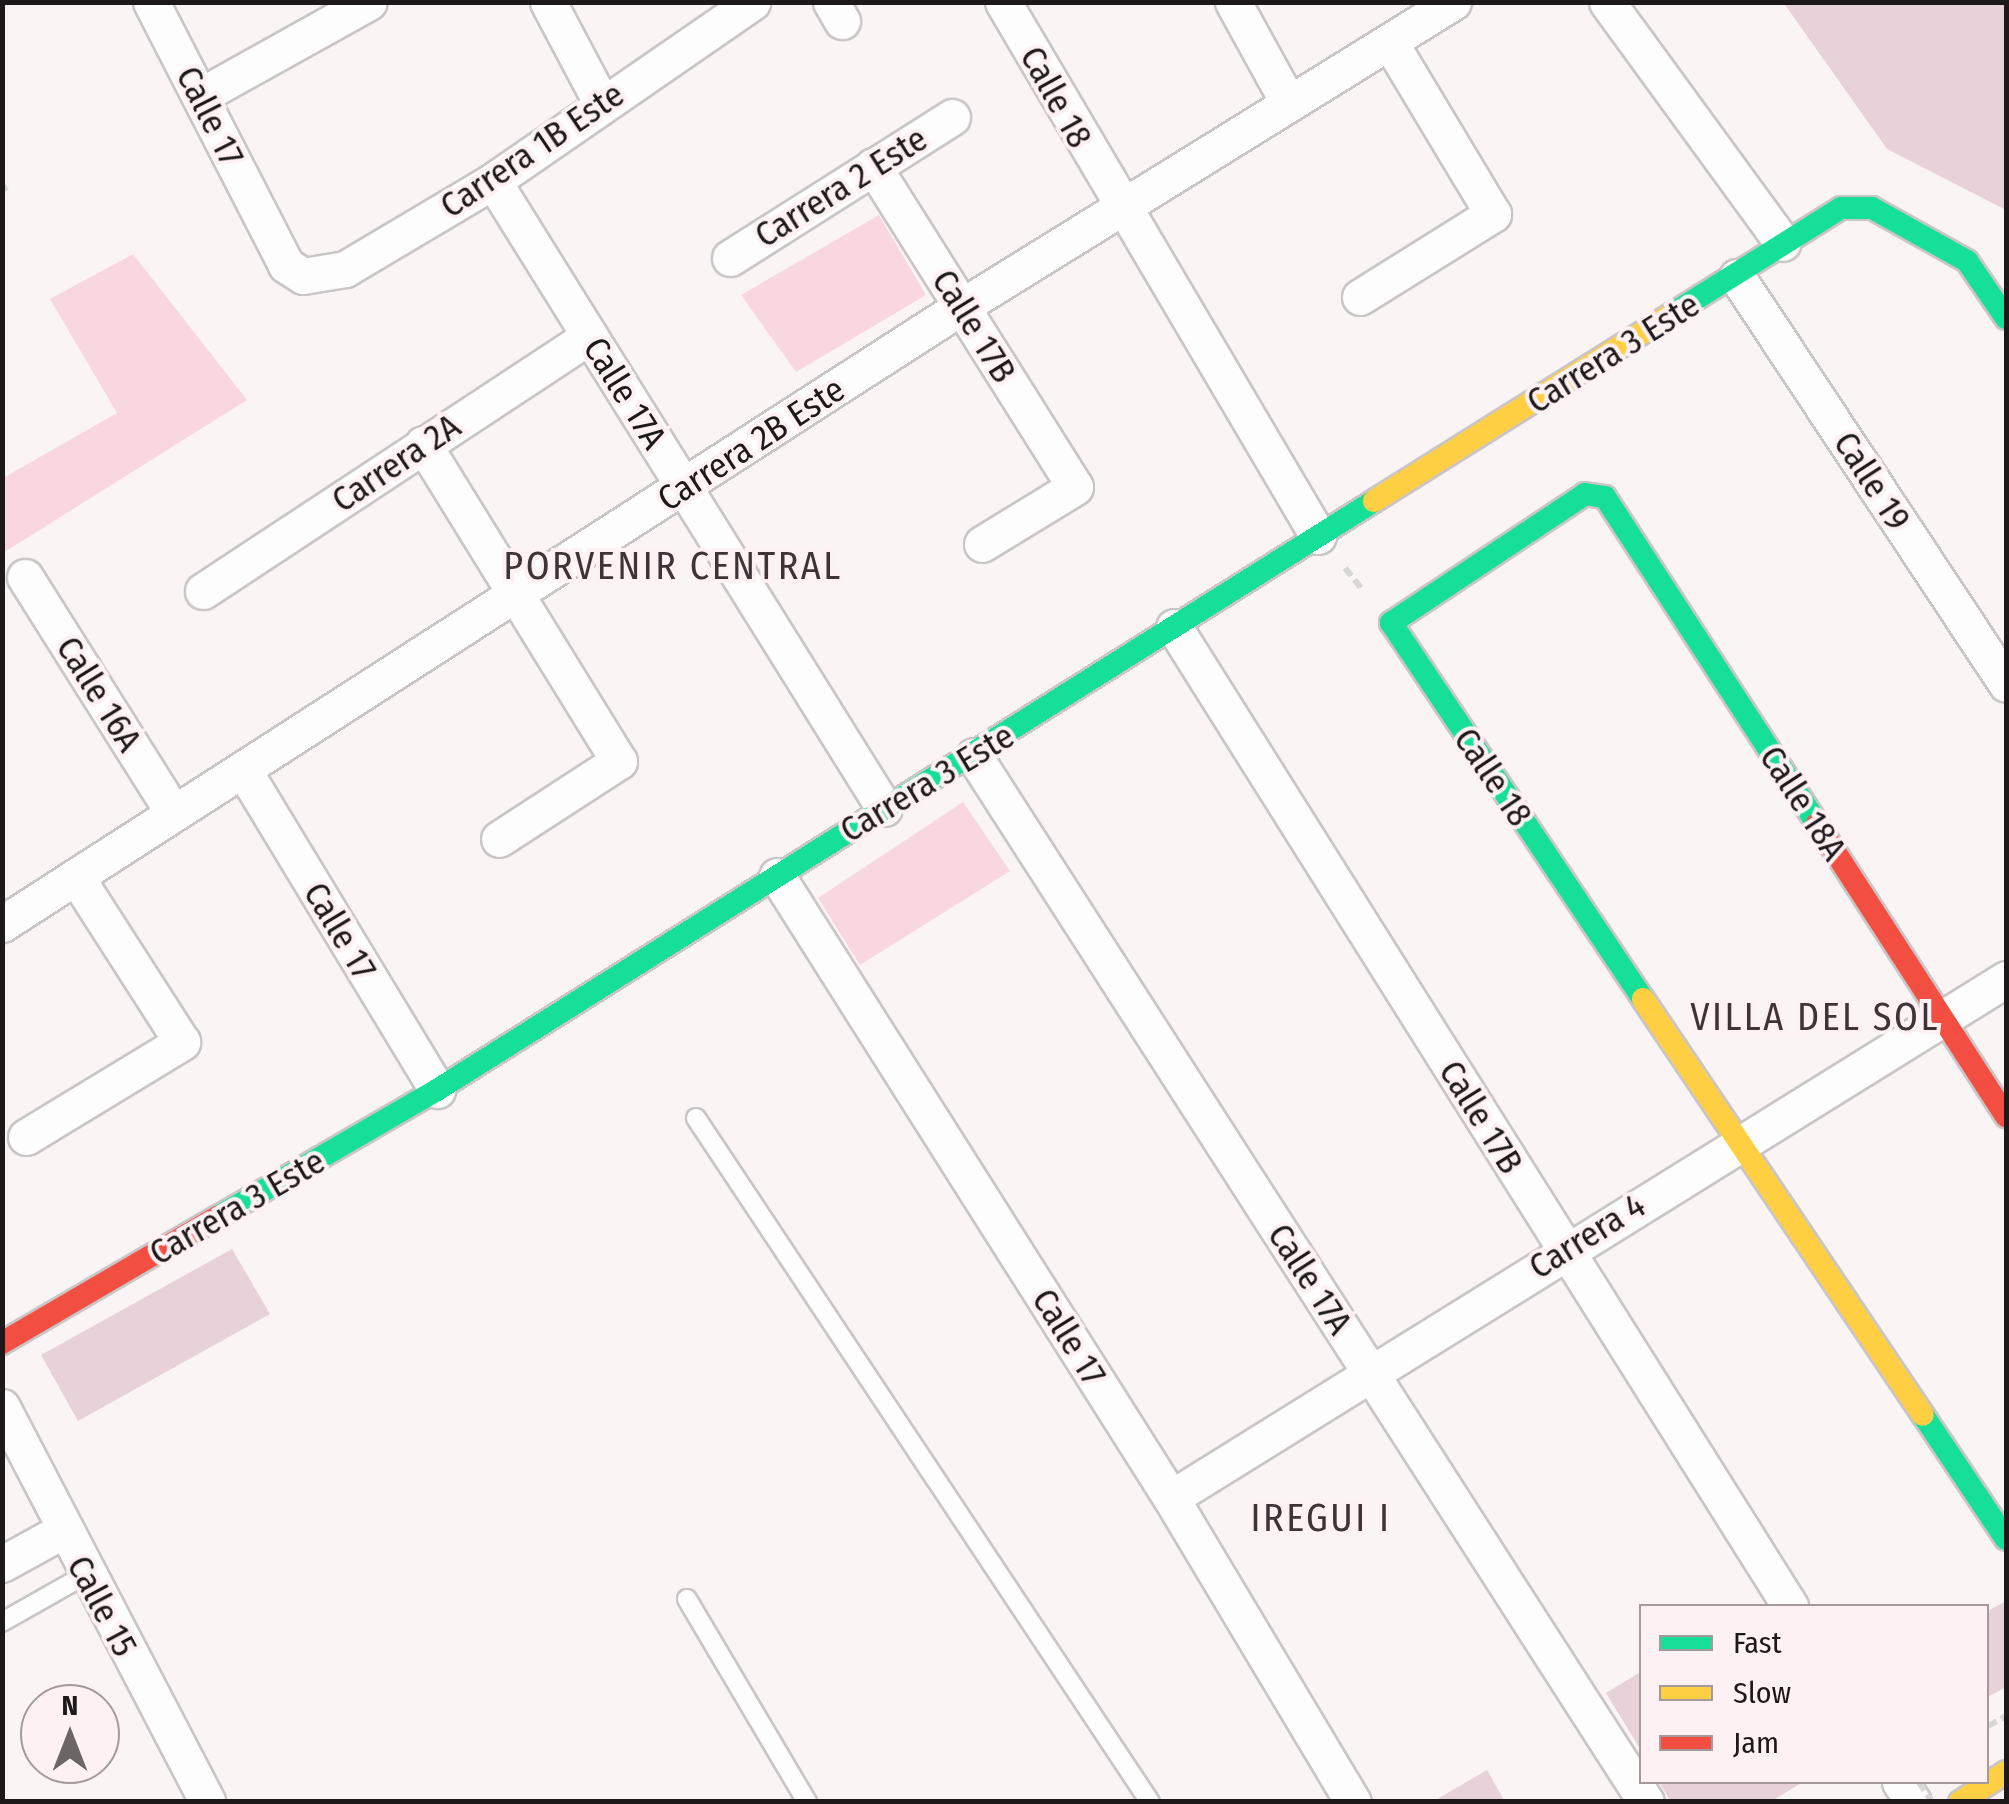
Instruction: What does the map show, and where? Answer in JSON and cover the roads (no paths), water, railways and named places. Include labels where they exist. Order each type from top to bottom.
[{"type":"street","name":"Calle 17","points":[[152,2],[286,265],[303,276]]},
{"type":"street","points":[[200,96],[369,2]]},
{"type":"street","points":[[548,2],[602,104]]},
{"type":"street","name":"Carrera 1B Este","points":[[303,276],[345,269],[493,181],[752,2]]},
{"type":"street","name":"Calle 18","points":[[1003,2],[1120,209],[1318,536]]},
{"type":"street","points":[[1233,2],[1289,104]]},
{"type":"street","name":"Carrera 2B Este","points":[[2,924],[172,812],[244,771],[518,596],[962,307],[1454,2]]},
{"type":"street","points":[[1607,2],[1783,242]]},
{"type":"street","points":[[1360,297],[1493,214],[1391,44]]},
{"type":"street","name":"Carrera 2 Este","points":[[730,258],[952,116]]},
{"type":"street","name":"Calle 17B","points":[[873,166],[1075,487],[982,544]]},
{"type":"street","name":"Calle 17A","points":[[493,181],[884,808]]},
{"type":"street","name":"Carrera 3 Este","points":[[2,1343],[438,1090],[1737,277],[1783,242],[1841,208],[1872,208],[1968,262],[2006,318]]},
{"type":"street","name":"Calle 19","points":[[1737,277],[2006,684]]},
{"type":"street","name":"Carrera 2A","points":[[204,590],[590,336]]},
{"type":"street","points":[[423,444],[619,761],[498,839]]},
{"type":"street","name":"Calle 18","points":[[1596,494],[1585,494],[1391,623],[1736,1143],[2006,1539]]},
{"type":"street","name":"Calle 18A","points":[[1596,494],[1605,498],[2006,1116]]},
{"type":"street","name":"Calle 16A","points":[[25,576],[172,812]]},
{"type":"street","name":"Calle 17B","points":[[1174,627],[1789,1604]]},
{"type":"street","name":"Calle 17A","points":[[974,756],[1646,1802]]},
{"type":"street","name":"Calle 17","points":[[244,771],[438,1090]]},
{"type":"street","name":"Calle 17","points":[[778,876],[1172,1498],[1353,1802]]},
{"type":"street","points":[[26,1137],[182,1042],[76,877]]},
{"type":"street","name":"Carrera 4","points":[[1172,1498],[1564,1250],[2006,979]]},
{"type":"street","name":"Calle 15","points":[[2,1406],[62,1531],[208,1802]]},
{"type":"street","points":[[2,1564],[62,1531]]},
{"type":"street","points":[[1960,1802],[1988,1784]]},
{"type":"lane","points":[[696,1118],[1150,1802]]},
{"type":"lane","points":[[2,1622],[86,1575]]},
{"type":"lane","points":[[687,1599],[806,1802]]},
{"type":"district","name":"PORVENIR CENTRAL","points":[[673,567]]},
{"type":"district","name":"VILLA DEL SOL","points":[[1815,1018]]},
{"type":"district","name":"IREGUI I","points":[[1321,1519]]}]
